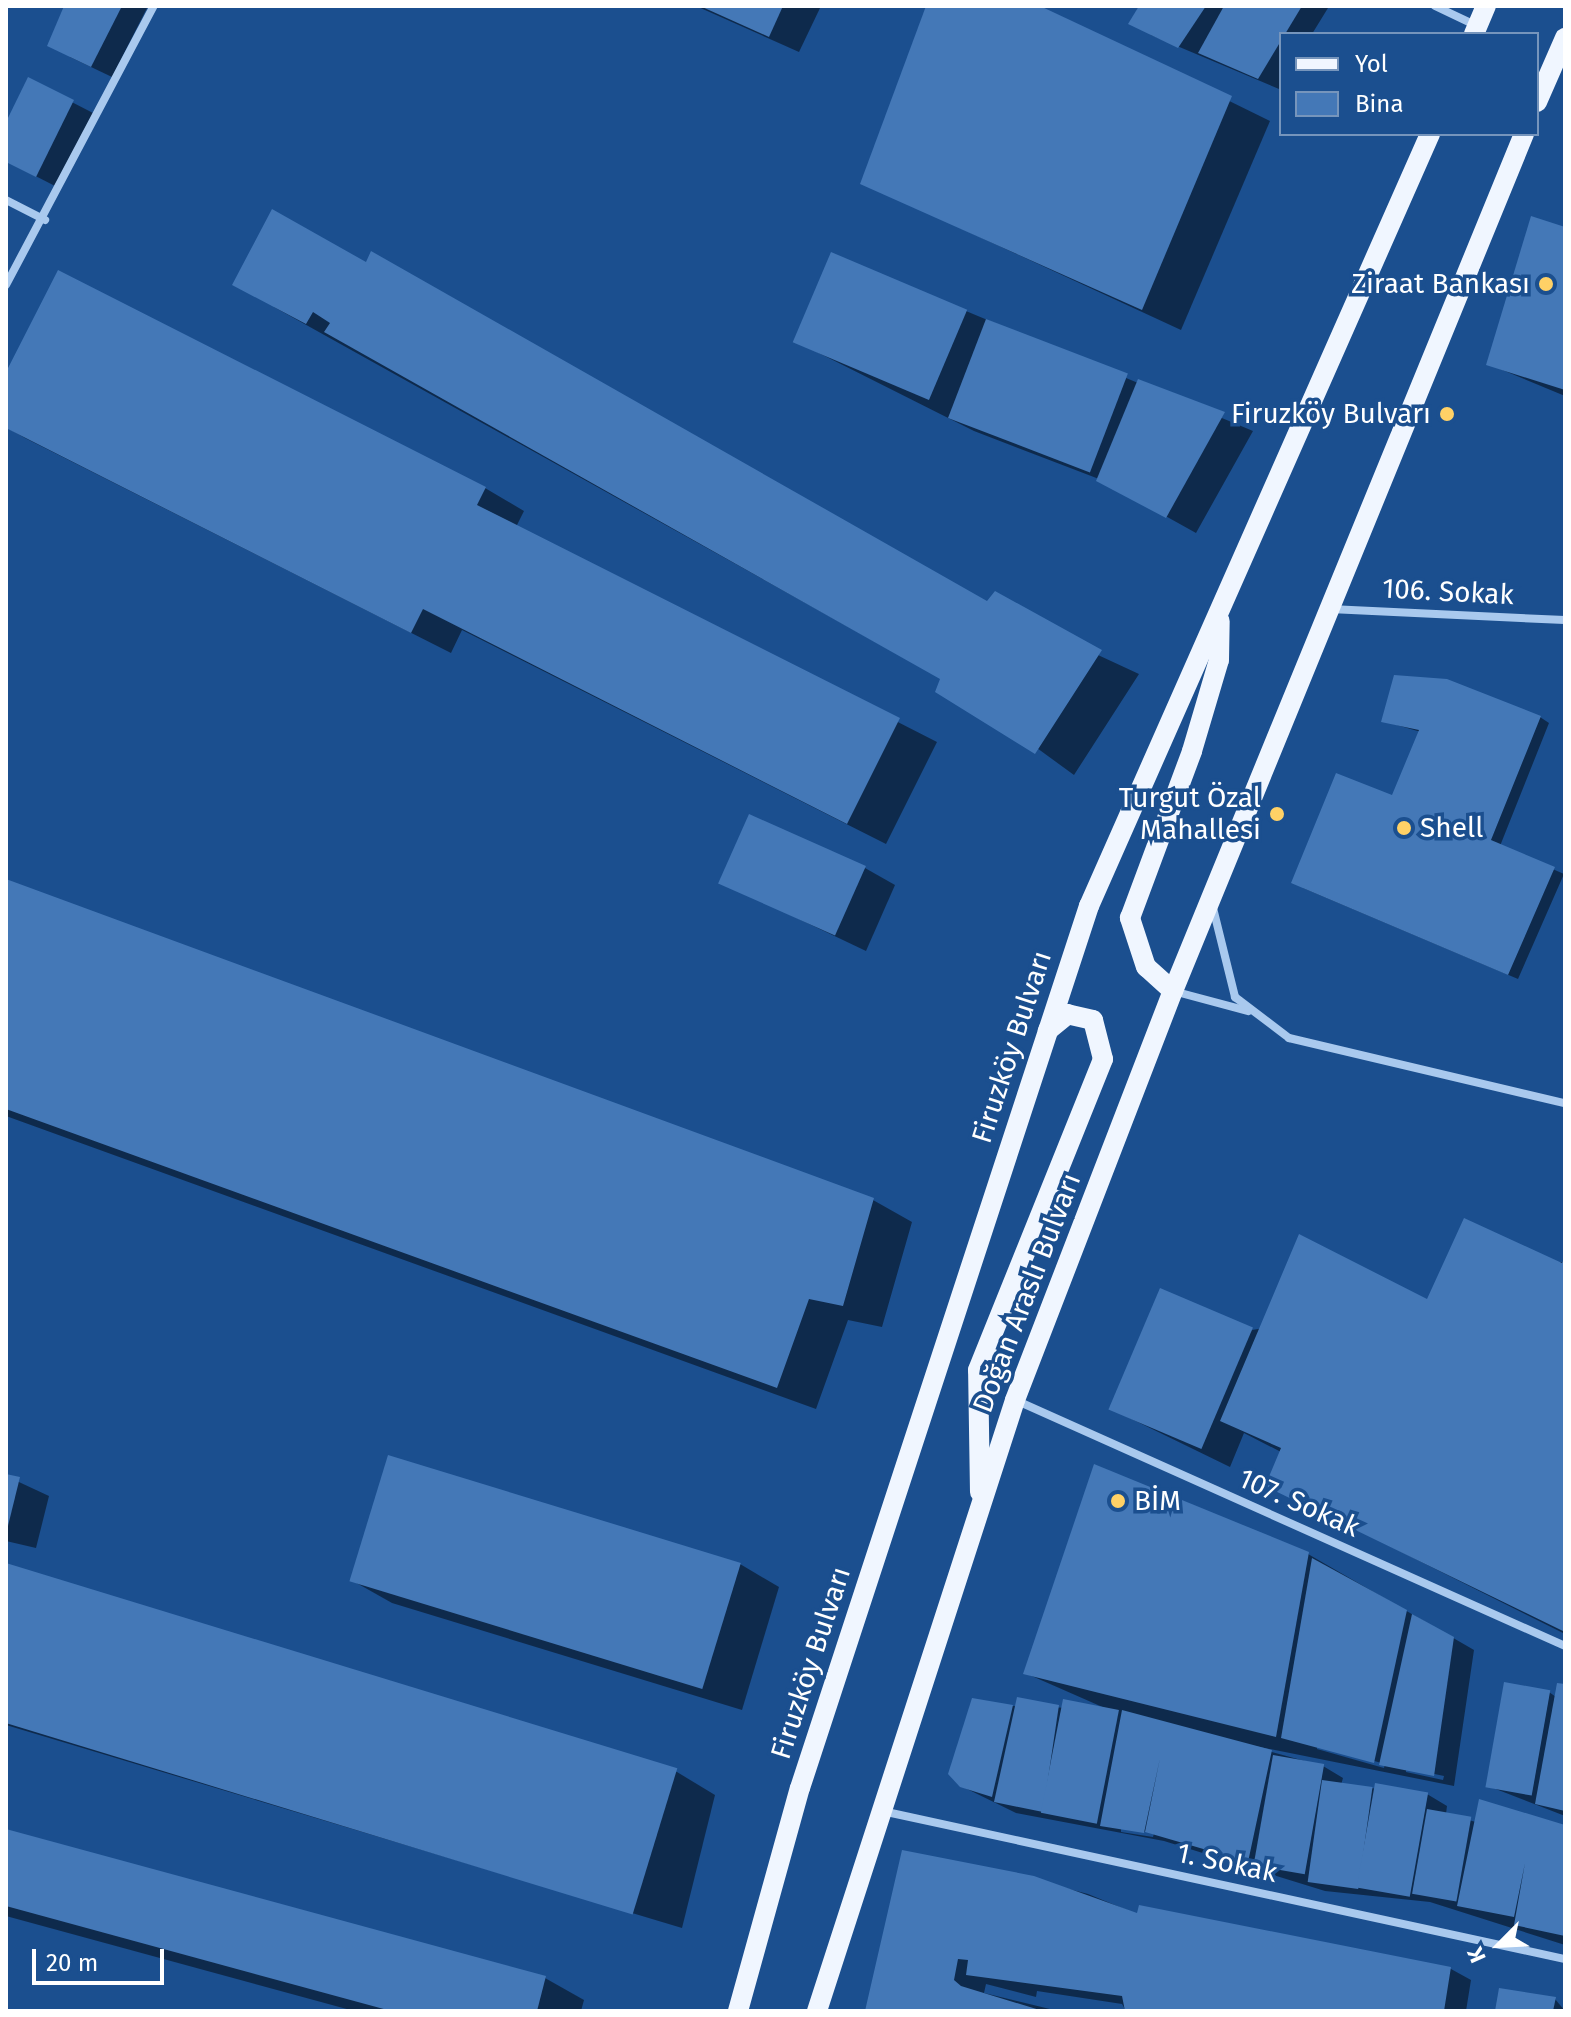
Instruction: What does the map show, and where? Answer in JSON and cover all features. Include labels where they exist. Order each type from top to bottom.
[{"type":"main road","points":[[1476,30],[1486,6]]},
{"type":"main road","points":[[1539,97],[1565,38]]},
{"type":"main road","name":"Firuzköy Bulvarı","points":[[738,2011],[805,1773],[1089,906],[1429,136]]},
{"type":"main road","points":[[1329,609],[1523,136]]},
{"type":"main road","name":"Doğan Araslı Bulvarı","points":[[817,2011],[1015,1400],[1173,991],[1329,609]]},
{"type":"main road","points":[[1173,991],[1146,967],[1130,918],[1215,675],[1220,611]]},
{"type":"main road","points":[[981,1504],[978,1370],[1103,1059],[1102,1034],[1083,1014],[1068,1014],[1047,1030]]},
{"type":"street","points":[[6,285],[45,220],[154,6]]},
{"type":"street","points":[[1435,6],[1476,30]]},
{"type":"street","points":[[6,200],[45,220]]},
{"type":"street","name":"106. Sokak","points":[[1329,609],[1565,620]]},
{"type":"street","points":[[1211,897],[1224,967],[1249,1011]]},
{"type":"street","points":[[1173,991],[1249,1011],[1289,1038],[1346,1055],[1565,1103]]},
{"type":"street","name":"107. Sokak","points":[[1015,1400],[1565,1646]]},
{"type":"street","name":"1. Sokak","points":[[880,1811],[1565,1959]]},
{"type":"building","points":[[64,6],[122,6],[91,67],[47,46]]},
{"type":"building","points":[[700,6],[783,6],[769,37]]},
{"type":"building","points":[[926,6],[1040,6],[1232,96],[1142,310],[860,184]]},
{"type":"building","points":[[1139,6],[1206,6],[1178,48],[1128,24]]},
{"type":"building","points":[[1224,6],[1302,6],[1286,32],[1279,32],[1279,44],[1258,79],[1198,53]]},
{"type":"building","points":[[28,77],[74,100],[36,177],[6,162],[6,122]]},
{"type":"building","points":[[272,209],[366,262],[371,251],[987,601],[995,591],[1102,650],[1035,754],[935,692],[940,679],[324,332],[330,323],[313,312],[306,324],[232,285]]},
{"type":"building","points":[[1531,216],[1565,227],[1565,390],[1486,365]]},
{"type":"building","points":[[831,252],[967,310],[929,400],[793,342]]},
{"type":"building","points":[[58,270],[486,487],[477,505],[900,718],[847,824],[423,609],[411,633],[6,428],[6,372]]},
{"type":"building","points":[[986,319],[1128,373],[1090,472],[948,418]]},
{"type":"building","points":[[1138,379],[1225,412],[1166,518],[1096,481]]},
{"type":"building","points":[[1394,675],[1447,679],[1541,716],[1491,840],[1555,867],[1508,975],[1291,883],[1336,773],[1392,795],[1419,730],[1381,722]]},
{"type":"building","points":[[749,814],[866,866],[835,935],[718,883]]},
{"type":"building","points":[[6,879],[874,1198],[843,1306],[809,1299],[777,1388],[6,1109]]},
{"type":"building","points":[[1464,1218],[1562,1263],[1565,1256],[1565,1632],[1265,1486],[1281,1448],[1220,1421],[1299,1234],[1427,1299]]},
{"type":"building","points":[[1160,1288],[1253,1327],[1201,1449],[1108,1410]]},
{"type":"building","points":[[388,1455],[741,1563],[702,1689],[349,1581]]},
{"type":"building","points":[[1094,1464],[1309,1552],[1276,1737],[1023,1674]]},
{"type":"building","points":[[6,1474],[20,1477],[7,1530],[6,1529]]},
{"type":"building","points":[[1312,1558],[1407,1610],[1374,1763],[1281,1738]]},
{"type":"building","points":[[6,1563],[677,1768],[633,1915],[6,1723]]},
{"type":"building","points":[[1412,1614],[1454,1637],[1434,1776],[1379,1765]]},
{"type":"building","points":[[1504,1682],[1550,1690],[1532,1796],[1485,1787]]},
{"type":"building","points":[[1557,1683],[1565,1684],[1565,1811],[1535,1804]]},
{"type":"building","points":[[1017,1697],[1059,1705],[1043,1812],[994,1802]]},
{"type":"building","points":[[972,1698],[1013,1705],[992,1797],[960,1787],[948,1774]]},
{"type":"building","points":[[1063,1699],[1119,1710],[1097,1824],[1041,1813]]},
{"type":"building","points":[[1122,1710],[1272,1750],[1248,1862],[1145,1832],[1160,1758],[1144,1833],[1100,1826]]},
{"type":"building","points":[[1273,1755],[1324,1764],[1305,1874],[1254,1865]]},
{"type":"building","points":[[1322,1780],[1373,1787],[1358,1889],[1308,1882]]},
{"type":"building","points":[[1375,1783],[1428,1792],[1410,1897],[1357,1887]]},
{"type":"building","points":[[1479,1799],[1565,1825],[1565,1936],[1514,1925],[1525,1863],[1514,1917],[1457,1906]]},
{"type":"building","points":[[1427,1809],[1471,1817],[1456,1902],[1412,1894]]},
{"type":"building","points":[[6,1829],[546,1976],[537,2011],[391,2011],[6,1906]]},
{"type":"building","points":[[902,1850],[1034,1876],[1137,1913],[1139,1905],[1451,1967],[1444,2011],[1125,2011],[1122,1996],[966,1975],[968,1960],[958,1959],[954,1980],[961,1986],[1043,2011],[865,2011]]},
{"type":"building","points":[[1499,1988],[1556,1997],[1553,2011],[1495,2011]]},
{"type":"place","name":"Ziraat Bankası","points":[[1546,284]]},
{"type":"place","name":"Firuzköy Bulvarı","points":[[1447,414]]},
{"type":"place","name":"Turgut Özal Mahallesi","points":[[1277,814]]},
{"type":"place","name":"Shell","points":[[1404,828]]},
{"type":"place","name":"BİM","points":[[1118,1501]]}]
